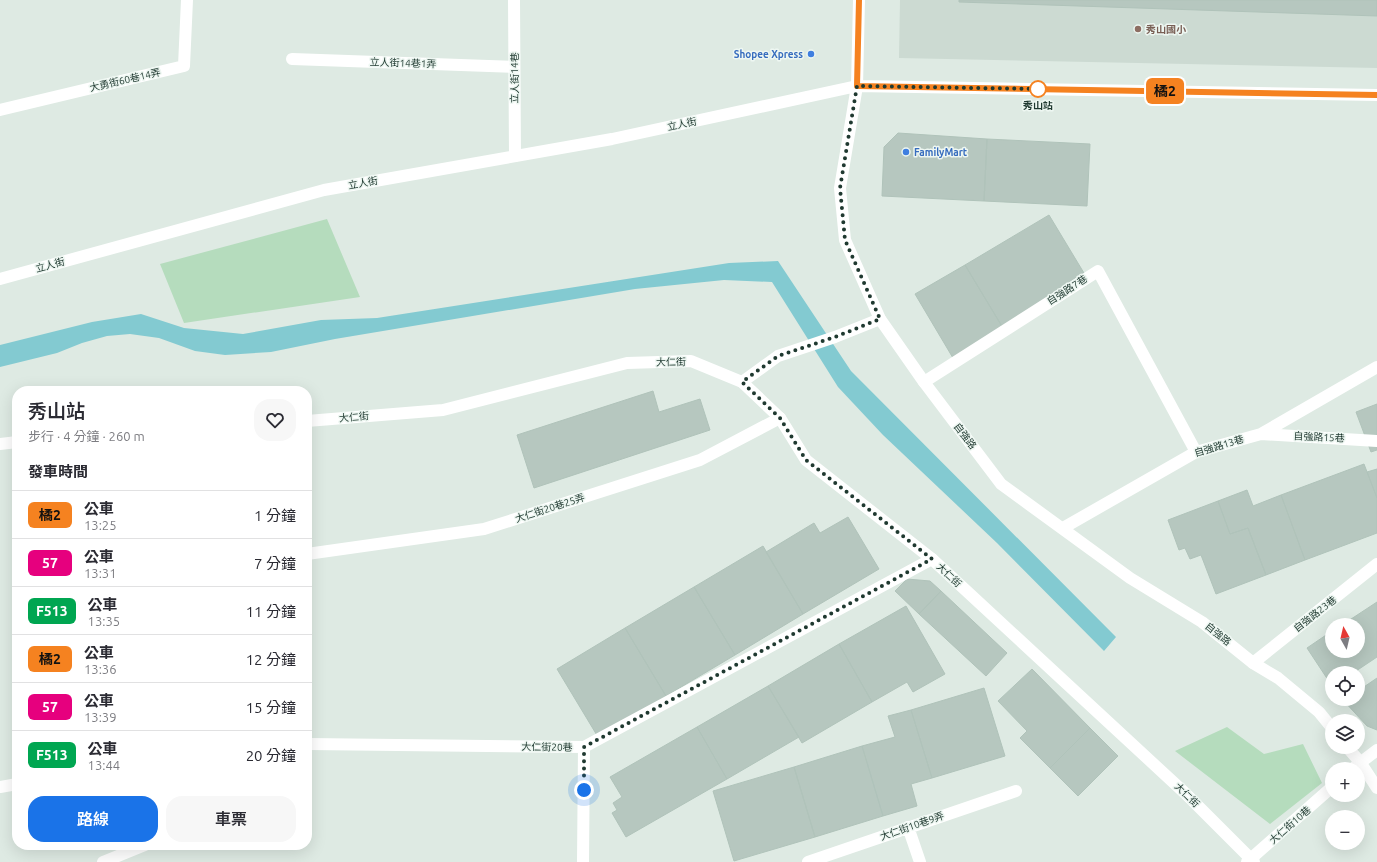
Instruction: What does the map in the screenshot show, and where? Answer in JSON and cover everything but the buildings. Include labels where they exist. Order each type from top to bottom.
[{"type":"street","name":"大勇街60巷14弄","points":[[0,110],[184,66],[187,0]]},
{"type":"street","name":"立人街14巷","points":[[514,0],[515,156]]},
{"type":"street","name":"自強路","points":[[859,0],[857,86],[840,188],[845,240],[880,319],[924,382],[1001,484],[1130,578],[1202,622],[1253,663],[1278,678],[1319,712],[1325,719]]},
{"type":"street","name":"立人街14巷1弄","points":[[292,59],[514,67]]},
{"type":"street","name":"立人街","points":[[0,278],[324,190],[612,139],[857,86],[1377,95]]},
{"type":"street","name":"自強路7巷","points":[[924,382],[1098,271],[1196,452]]},
{"type":"street","points":[[742,382],[778,356],[835,337],[880,319]]},
{"type":"street","name":"大仁街","points":[[312,421],[443,410],[627,363],[691,361],[742,382],[780,418],[806,460],[932,559],[1186,794],[1251,861]]},
{"type":"street","name":"自強路13巷","points":[[1063,528],[1196,452],[1261,434],[1377,367]]},
{"type":"street","name":"大仁街20巷25弄","points":[[312,553],[484,529],[700,460],[780,418]]},
{"type":"street","name":"自強路15巷","points":[[1261,434],[1377,441]]},
{"type":"street","points":[[0,444],[12,443]]},
{"type":"street","name":"大仁街20巷","points":[[312,744],[584,747],[932,559]]},
{"type":"street","name":"自強路23巷","points":[[1253,663],[1377,564]]},
{"type":"street","points":[[582,862],[584,747]]},
{"type":"street","points":[[1361,762],[1377,750]]},
{"type":"street","points":[[1365,775],[1377,788]]},
{"type":"street","points":[[0,787],[12,785]]},
{"type":"street","name":"大仁街10巷9弄","points":[[808,862],[1016,791]]},
{"type":"street","name":"大仁街10巷","points":[[1251,861],[1325,793]]},
{"type":"street","points":[[908,827],[920,862]]},
{"type":"street","points":[[103,862],[132,850]]},
{"type":"shaded area","name":"秀山國小","points":[[900,0],[1377,0],[1377,68],[899,58]]},
{"type":"green space","points":[[327,219],[360,297],[184,323],[160,264]]},
{"type":"green space","points":[[1227,727],[1264,754],[1303,744],[1322,783],[1270,824],[1175,751]]},
{"type":"water","points":[[778,261],[851,371],[1116,637],[1104,651],[997,543],[883,435],[838,387],[772,282],[724,280],[635,289],[335,339],[271,352],[225,355],[195,351],[159,338],[130,334],[107,336],[82,343],[57,353],[0,367],[0,345],[92,322],[141,314],[184,328],[243,334],[321,320],[377,318],[729,263]]},
{"type":"bus line","name":"橘2","points":[[859,0],[857,86],[1377,95]]},
{"type":"place","name":"秀山國小","points":[[1138,29]]},
{"type":"place","name":"Shopee Xpress","points":[[811,54]]},
{"type":"place","name":"秀山站","points":[[1038,89]]},
{"type":"place","name":"FamilyMart","points":[[906,152]]},
{"type":"route","points":[[584,790],[584,747],[932,559],[806,460],[780,418],[742,382],[778,356],[835,337],[880,319],[845,240],[840,188],[857,86],[1038,89]]}]
